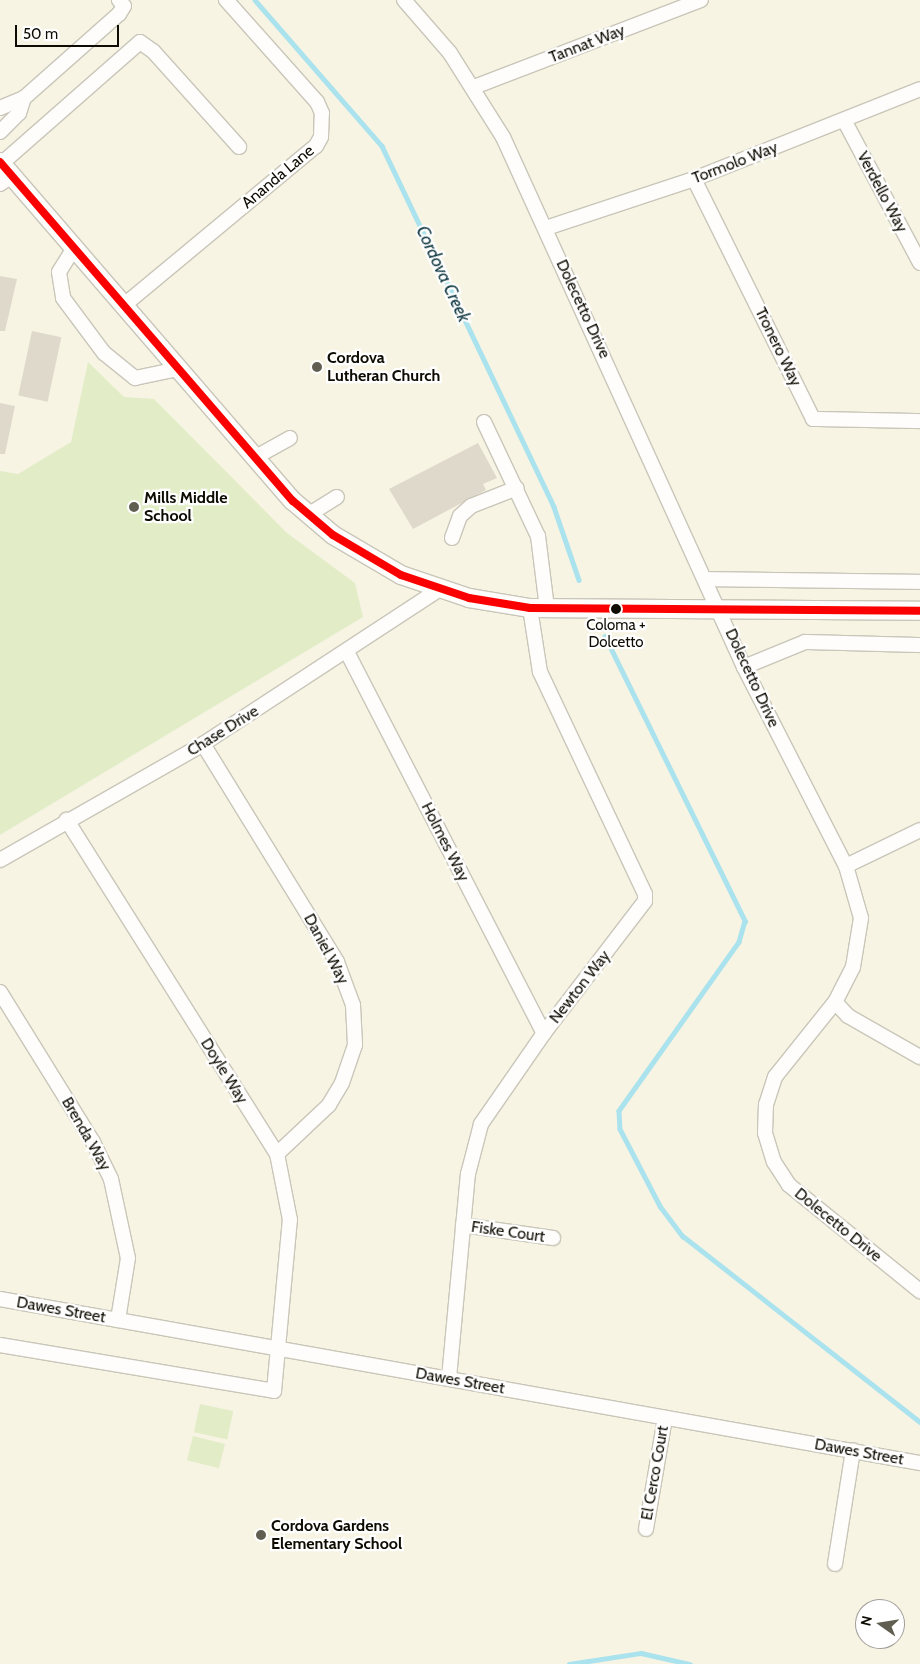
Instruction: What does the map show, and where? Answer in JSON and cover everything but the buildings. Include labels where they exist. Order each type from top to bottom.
[{"type":"main road","points":[[3,171],[74,248],[254,458],[308,515],[366,557],[438,590],[530,608],[720,606],[920,610]]},
{"type":"street","points":[[0,108],[24,98],[119,14],[124,6],[119,0]]},
{"type":"street","name":"Ananda Lane","points":[[123,306],[316,146],[321,137],[322,113],[317,102],[226,0]]},
{"type":"street","name":"Dolecetto Drive","points":[[404,0],[474,87],[504,137],[720,606],[744,667],[846,866],[860,903],[860,929],[853,967],[835,1002],[775,1077],[764,1118],[768,1148],[780,1173],[801,1197],[920,1291]]},
{"type":"street","name":"Tannat Way","points":[[474,87],[701,0]]},
{"type":"street","points":[[3,171],[140,42],[153,51],[239,147]]},
{"type":"street","name":"Tormolo Way","points":[[546,228],[694,179],[920,89]]},
{"type":"street","points":[[0,132],[19,113],[24,98]]},
{"type":"street","name":"Verdello Way","points":[[844,120],[920,263]]},
{"type":"street","name":"Tronero Way","points":[[694,179],[813,419],[920,421]]},
{"type":"street","points":[[74,248],[59,272],[63,298],[104,353],[135,378],[178,369]]},
{"type":"street","points":[[484,422],[517,488],[538,536],[547,608]]},
{"type":"street","points":[[254,458],[290,438]]},
{"type":"street","points":[[452,538],[460,516],[471,506],[517,488]]},
{"type":"street","points":[[308,515],[337,497]]},
{"type":"street","points":[[707,579],[920,582]]},
{"type":"street","name":"Chase Drive","points":[[0,860],[203,744],[438,590]]},
{"type":"street","name":"Newton Way","points":[[449,1378],[468,1174],[481,1124],[544,1033],[642,909],[645,894],[540,672],[530,608]]},
{"type":"street","points":[[744,667],[805,642],[920,645]]},
{"type":"street","name":"Holmes Way","points":[[346,652],[544,1033]]},
{"type":"street","name":"Daniel Way","points":[[203,744],[337,962],[353,1005],[354,1045],[342,1083],[329,1105],[277,1154]]},
{"type":"street","name":"Doyle Way","points":[[0,1345],[274,1391],[290,1220],[277,1154],[67,820]]},
{"type":"street","points":[[846,866],[920,830]]},
{"type":"street","name":"Brenda Way","points":[[0,992],[93,1142],[111,1179],[128,1258],[118,1320]]},
{"type":"street","points":[[835,1002],[848,1016],[920,1057]]},
{"type":"street","name":"Fiske Court","points":[[463,1225],[553,1238]]},
{"type":"street","name":"Dawes Street","points":[[0,1299],[920,1463]]},
{"type":"street","name":"El Cerco Court","points":[[646,1529],[665,1418]]},
{"type":"street","points":[[835,1564],[853,1450]]},
{"type":"green space","name":"Mills Middle School","points":[[88,362],[124,397],[154,399],[287,533],[355,583],[363,617],[0,835],[0,471],[18,474],[71,442]]},
{"type":"green space","points":[[200,1404],[233,1411],[227,1439],[194,1432]]},
{"type":"green space","points":[[193,1436],[225,1444],[219,1468],[187,1460]]},
{"type":"waterway","name":"Cordova Creek","points":[[255,0],[382,146],[554,507],[579,580]]},
{"type":"waterway","points":[[605,636],[745,921],[739,942],[619,1111],[620,1129],[660,1206],[683,1236],[920,1422]]},
{"type":"waterway","points":[[569,1664],[641,1653],[690,1664]]},
{"type":"transit line","points":[[0,162],[293,501],[333,535],[401,575],[469,598],[530,608],[920,611]]},
{"type":"place","name":"Cordova Lutheran Church","points":[[317,367]]},
{"type":"place","name":"Mills Middle School","points":[[134,507]]},
{"type":"place","name":"Coloma + Dolcetto","points":[[616,609]]},
{"type":"place","name":"Cordova Gardens Elementary School","points":[[261,1535]]}]
